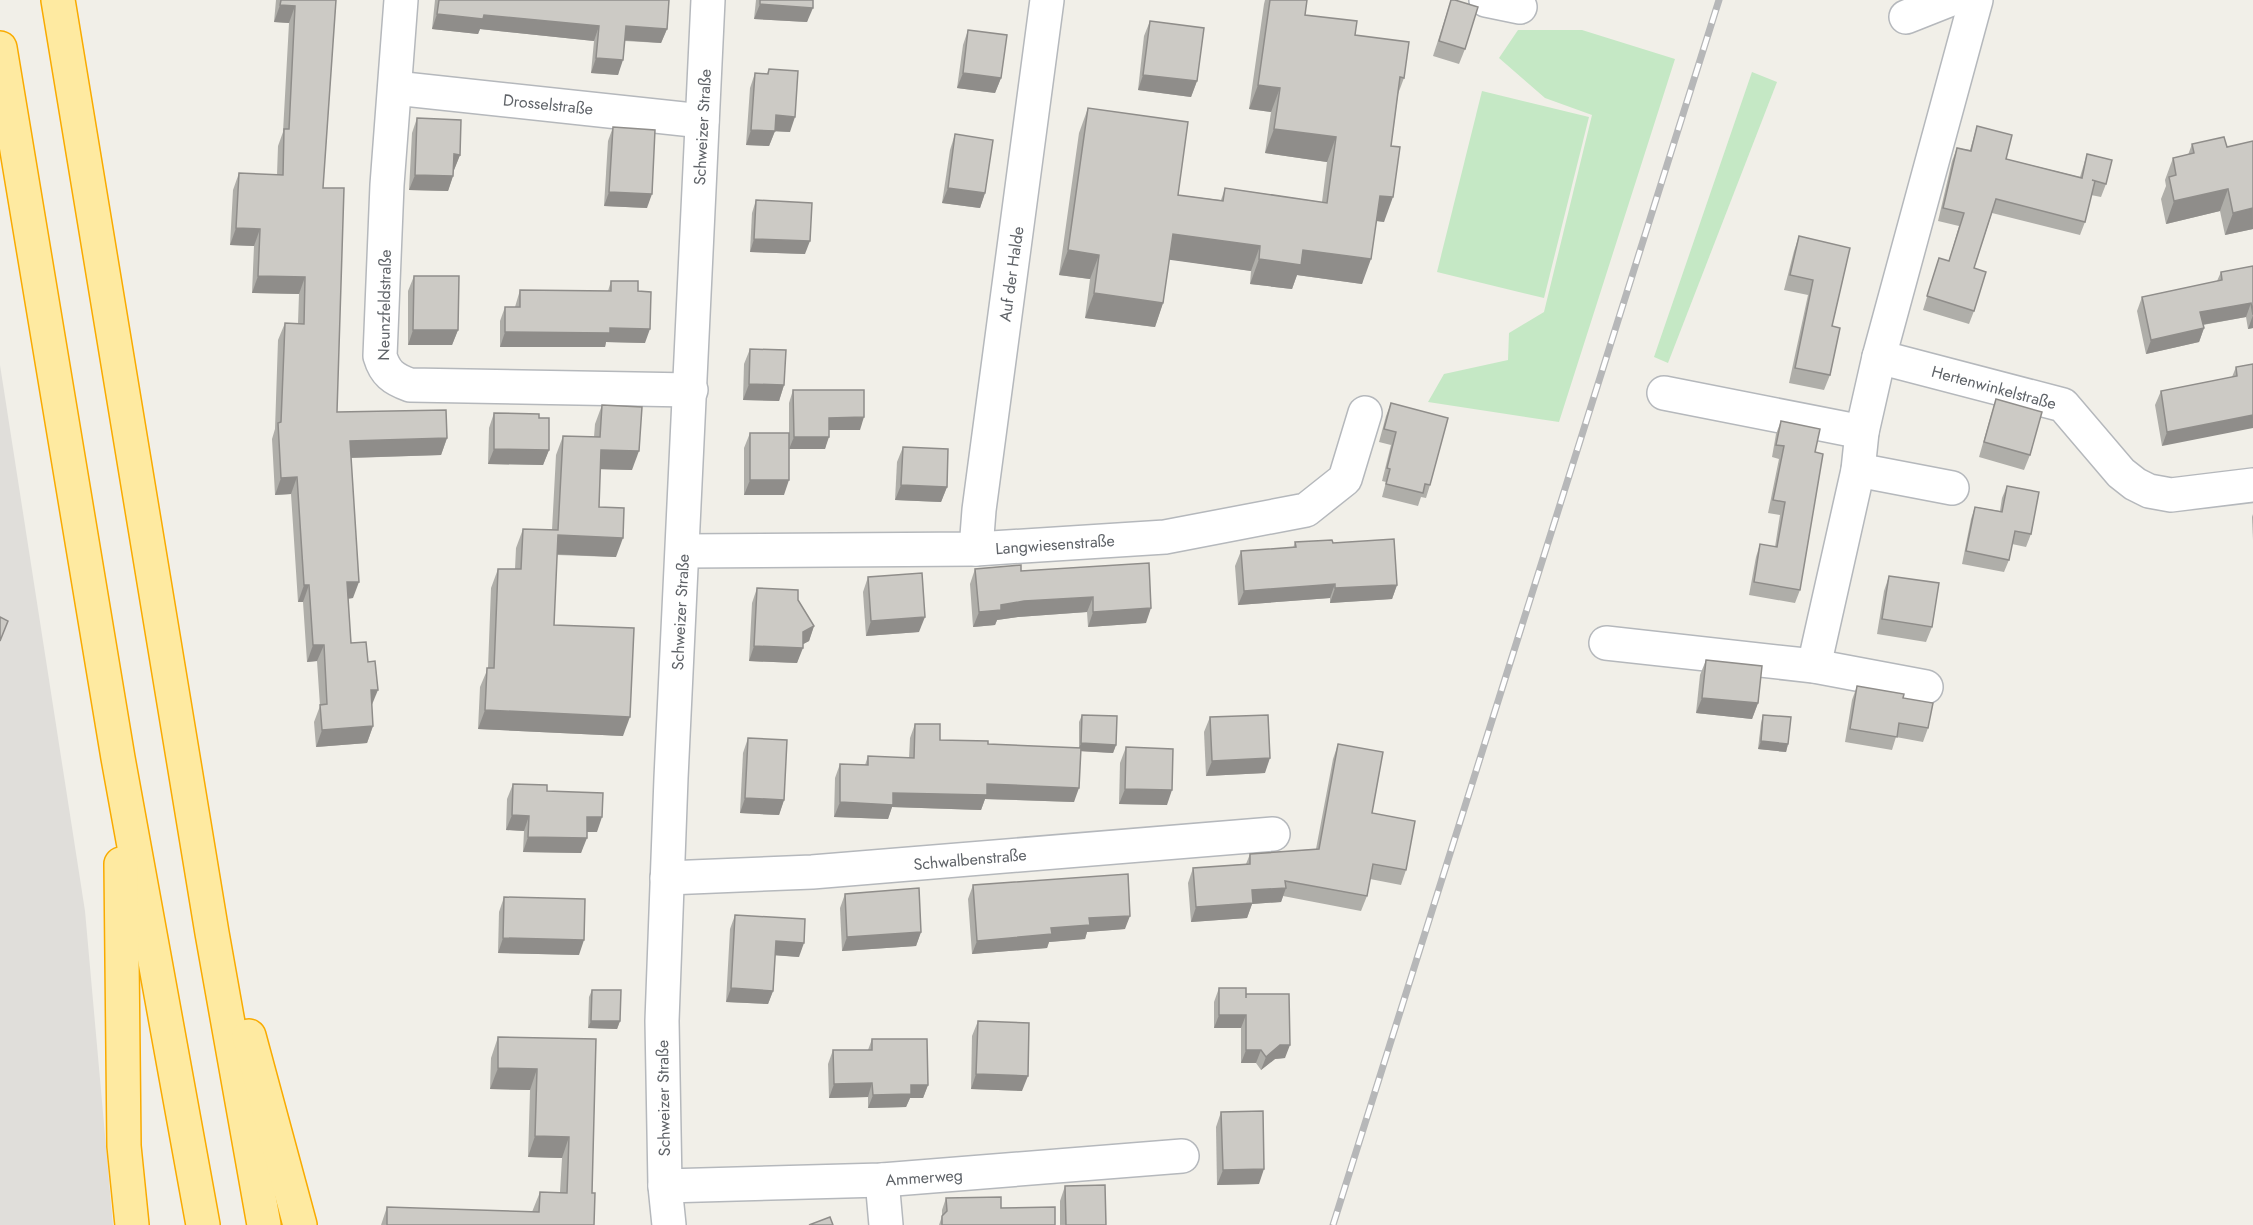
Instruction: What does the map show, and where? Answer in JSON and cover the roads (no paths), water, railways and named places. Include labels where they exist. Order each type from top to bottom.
[{"type":"highway","points":[[58,0],[212,933],[264,1225]]},
{"type":"highway","points":[[0,48],[118,758],[202,1225]]},
{"type":"highway","points":[[118,758],[123,928],[124,1146],[132,1225]]},
{"type":"highway","points":[[212,933],[253,1047],[300,1225]]},
{"type":"street","name":"Neunzfeldstraße","points":[[401,0],[385,231],[380,356],[384,370],[396,380],[410,385],[691,390]]},
{"type":"street","name":"Schweizer Straße","points":[[669,1225],[665,1185],[662,1021],[708,0]]},
{"type":"street","name":"Auf der Halde","points":[[976,549],[979,510],[1047,0]]},
{"type":"street","points":[[1486,0],[1520,7]]},
{"type":"street","points":[[1906,17],[1949,0]]},
{"type":"street","points":[[1814,666],[1858,470],[1862,432],[1879,357],[1976,0]]},
{"type":"street","name":"Drosselstraße","points":[[394,88],[702,121]]},
{"type":"street","name":"Hertenwinkelstraße","points":[[1879,357],[2063,405],[2121,473],[2149,491],[2171,495],[2253,484]]},
{"type":"street","points":[[1664,393],[1862,432]]},
{"type":"street","name":"Langwiesenstraße","points":[[683,551],[976,549],[1165,537],[1306,510],[1345,479],[1365,413]]},
{"type":"street","points":[[1858,470],[1952,488]]},
{"type":"street","points":[[1606,643],[1814,666],[1926,687]]},
{"type":"street","name":"Schwalbenstraße","points":[[667,878],[812,872],[1273,834]]},
{"type":"street","name":"Ammerweg","points":[[665,1185],[882,1180],[1182,1156]]},
{"type":"street","points":[[882,1180],[886,1225]]},
{"type":"railway","points":[[1333,1225],[1719,0]]}]
